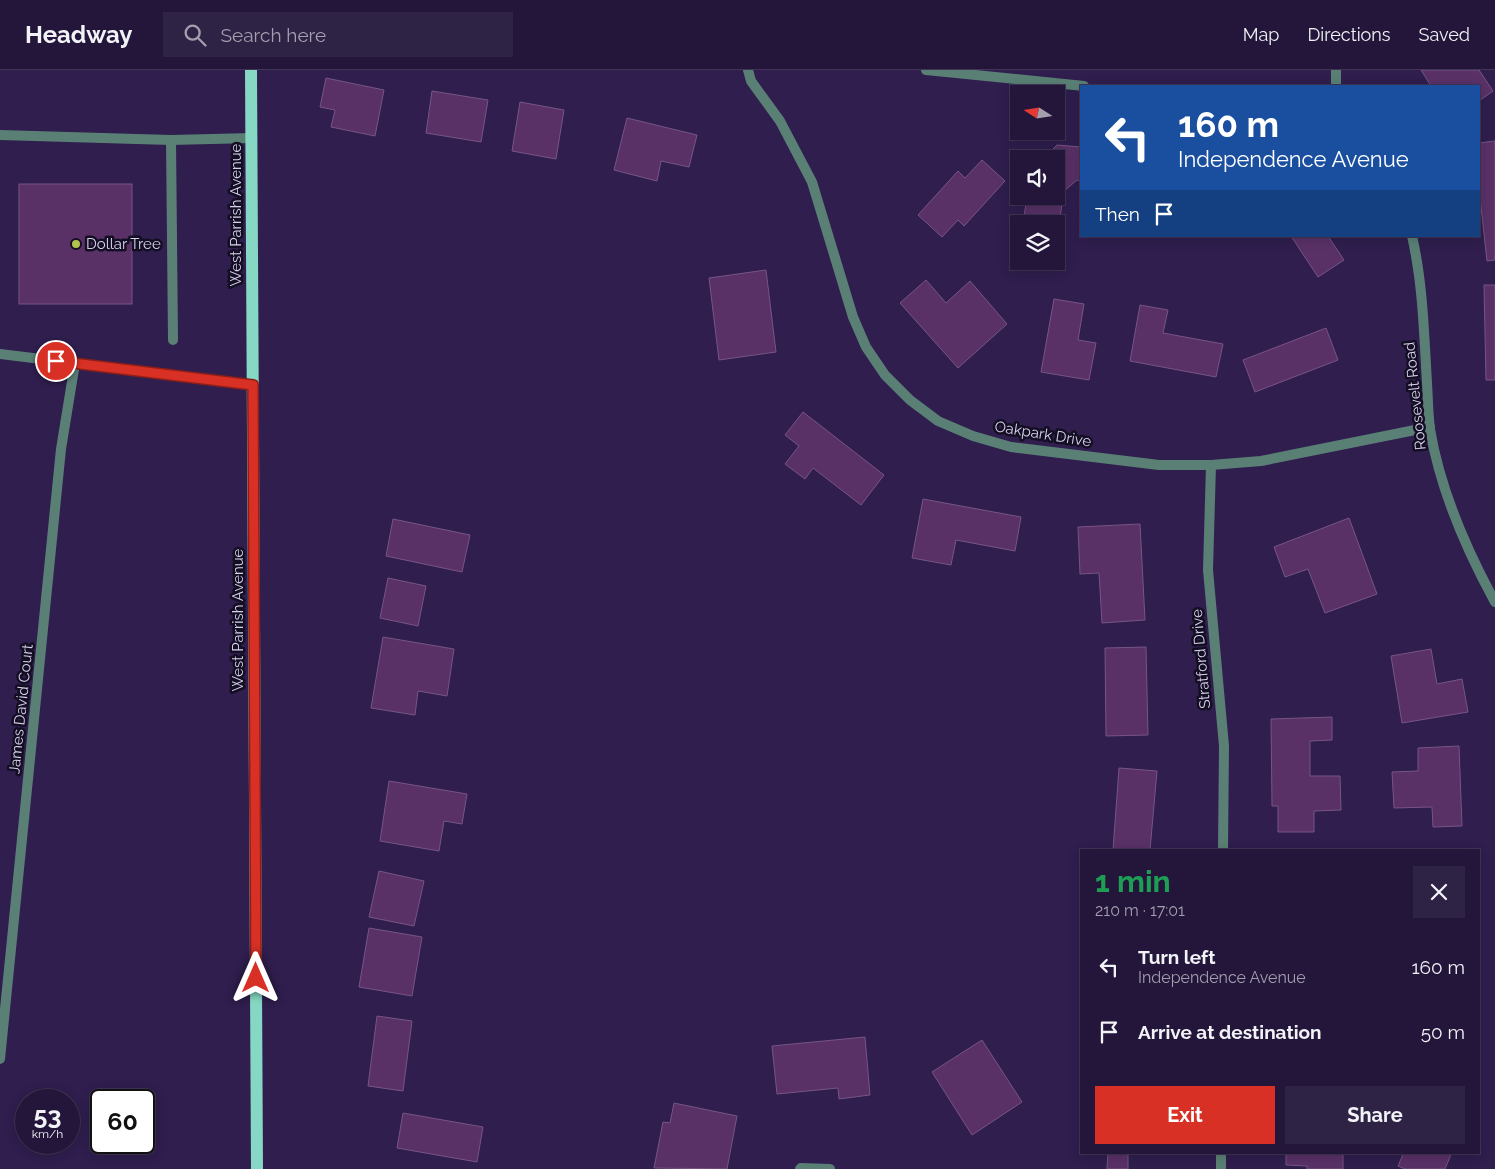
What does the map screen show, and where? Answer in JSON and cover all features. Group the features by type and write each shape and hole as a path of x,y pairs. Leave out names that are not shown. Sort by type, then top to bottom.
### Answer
{"main road":[{"name":"West Parrish Avenue","path":"251,70 257,1169"}],"street":[{"name":"Oakpark Drive","path":"748,70 751,81 780,121 812,182 853,317 866,347 885,375 910,400 938,421 973,436 1011,447 1159,465 1211,465 1261,461 1430,427"},
{"path":"926,70 1080,86"},
{"path":"1336,70 1336,85"},
{"path":"0,135 171,140 252,138"},
{"path":"171,140 173,340"},
{"name":"Roosevelt Road","path":"1412,237 1419,267 1430,427 1436,460 1466,542 1495,602"},
{"path":"0,354 253,385"},
{"name":"James David Court","path":"0,1059 61,449 75,363"},
{"name":"Stratford Drive","path":"1211,465 1208,570 1224,746 1223,849"},
{"path":"1221,1154 1221,1169"},
{"path":"800,1169 830,1169"}],"building":[{"path":"1421,70 1479,70 1493,91 1480,100 1480,85 1430,85"},
{"path":"326,78 384,90 375,136 331,127 335,110 320,107"},
{"path":"432,91 488,100 481,142 426,133"},
{"path":"520,102 564,110 556,159 512,151"},
{"path":"627,118 697,135 689,167 661,161 657,181 614,170"},
{"path":"1495,141 1495,260 1487,261 1480,197 1480,143"},
{"path":"1057,145 1080,147 1080,181 1077,180 1065,190 1065,150 1052,150"},
{"path":"982,160 1005,181 964,226 958,220 942,237 918,215 958,171 965,178"},
{"name":"Dollar Tree","path":"19,184 132,184 132,304 19,304"},
{"path":"1026,205 1062,205 1060,215 1024,215"},
{"path":"1292,237 1329,237 1344,260 1318,277"},
{"path":"766,270 776,352 719,360 709,278"},
{"path":"926,280 946,303 970,281 1007,324 958,368 900,303"},
{"path":"1484,285 1495,285 1495,380 1486,380"},
{"path":"1054,299 1084,304 1078,340 1096,343 1089,380 1041,372"},
{"path":"1140,305 1168,310 1163,333 1223,344 1216,377 1130,361"},
{"path":"1326,328 1338,360 1255,392 1243,360"},
{"path":"803,412 884,475 861,505 813,468 805,479 785,464 799,446 785,435"},
{"path":"923,499 1021,517 1015,551 956,540 951,565 912,558"},
{"path":"1349,518 1377,594 1325,613 1308,569 1285,577 1274,547"},
{"path":"393,519 470,535 462,572 386,556"},
{"path":"1140,524 1145,620 1102,623 1099,573 1080,574 1078,527"},
{"path":"388,578 426,586 418,626 380,618"},
{"path":"383,637 454,649 447,696 418,691 415,715 371,708"},
{"path":"1146,647 1148,735 1106,736 1105,648"},
{"path":"1431,649 1437,684 1462,679 1468,712 1402,723 1391,656"},
{"path":"1332,717 1332,740 1310,741 1310,776 1340,776 1341,810 1314,811 1314,832 1278,832 1278,806 1272,806 1271,719"},
{"path":"1459,746 1462,826 1433,827 1432,807 1394,808 1392,772 1418,771 1418,748"},
{"path":"1119,768 1157,771 1150,849 1113,849"},
{"path":"389,781 467,794 462,824 444,821 439,851 380,841"},
{"path":"379,871 424,881 414,926 369,917"},
{"path":"369,928 422,937 412,996 359,987"},
{"path":"377,1016 412,1021 403,1091 368,1086"},
{"path":"865,1037 870,1095 839,1099 838,1088 777,1094 772,1046"},
{"path":"982,1040 1022,1102 972,1135 932,1072"},
{"path":"674,1103 737,1116 727,1169 654,1168 663,1122 670,1123"},
{"path":"403,1113 483,1127 477,1162 397,1148"},
{"path":"1108,1154 1128,1154 1128,1169 1107,1169"},
{"path":"1286,1154 1343,1154 1343,1169 1307,1169 1307,1166 1286,1165"},
{"path":"1403,1154 1451,1154 1445,1169 1405,1169 1398,1166"}],"place":[{"name":"Dollar Tree","path":"76,244"}],"route":[{"path":"56,361 253,385 256,978"}]}
